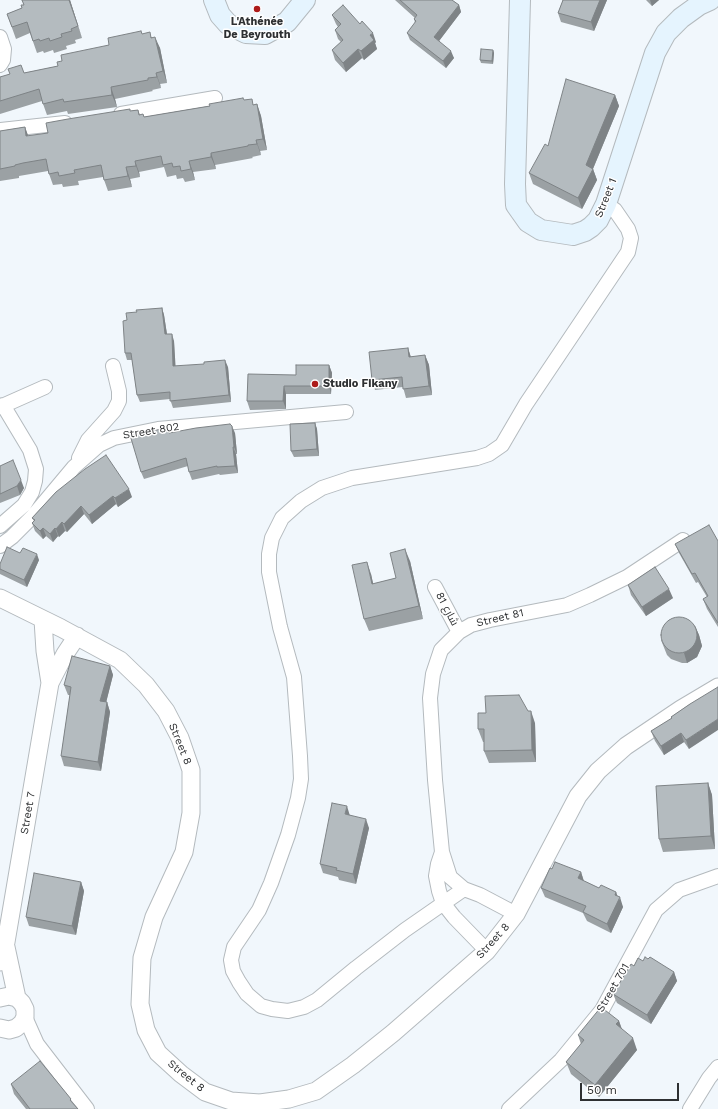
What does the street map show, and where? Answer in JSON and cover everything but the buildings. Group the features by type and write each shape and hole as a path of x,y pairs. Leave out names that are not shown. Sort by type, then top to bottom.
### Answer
{"main road":[{"path":"214,0 220,15 228,24 246,34 265,34 287,22 304,0"},
{"name":"Street 1","path":"520,0 515,184 516,205 528,222 541,230 573,235 585,232 591,227 598,220 606,204 655,53 666,33 699,5 710,0"}],"street":[{"path":"0,38 4,49 3,60 0,65"},
{"path":"104,117 215,98"},
{"path":"0,130 81,120"},
{"path":"464,889 356,968 317,1000 304,1007 288,1011 261,1006 247,994 233,971 232,960 234,947 258,910 271,883 288,836 298,798 301,779 294,677 280,627 269,572 269,554 272,538 282,518 301,501 322,488 352,478 477,458 489,454 502,445 526,404 628,252 631,238 628,229 615,210 606,204"},
{"path":"74,467 88,440 114,411 119,401 119,391 113,366"},
{"path":"0,526 24,505 32,492 36,469 30,450 2,406 45,387"},
{"name":"Street 802","path":"0,546 12,537 33,516 74,467 99,445 114,438 134,433 196,425 346,412"},
{"name":"Street 81","path":"516,914 480,895 464,889 450,877 442,852 430,698 433,674 441,650 459,632 471,625 567,605 590,595 627,577 683,540"},
{"name":"شارع 81","path":"435,587 459,632"},
{"name":"Street 8","path":"0,598 77,636 120,660 146,685 166,711 180,738 191,770 191,813 184,852 154,917 142,958 140,1004 146,1030 158,1053 181,1074 205,1092 231,1101 260,1103 289,1099 316,1091 353,1065 387,1038 487,951 516,914 578,796 598,771 626,746 718,686"},
{"path":"43,620 45,651 50,683"},
{"path":"50,683 65,654 77,636"},
{"name":"Street 7","path":"6,942 50,683"},
{"name":"Street 81","path":"442,852 436,876 443,903 454,917 487,951"},
{"name":"Street 701","path":"509,1109 561,1060 602,1010 656,910 679,890 718,876"},
{"path":"0,962 6,942"},
{"path":"6,942 8,998 22,1003 25,1009 10,1028 37,1044 87,1109"},
{"path":"690,1109 709,1078 718,1067"}],"place":[{"name":"L'Athénée De Beyrouth","path":"257,9"},
{"name":"Studio Fikany","path":"315,384"}]}
